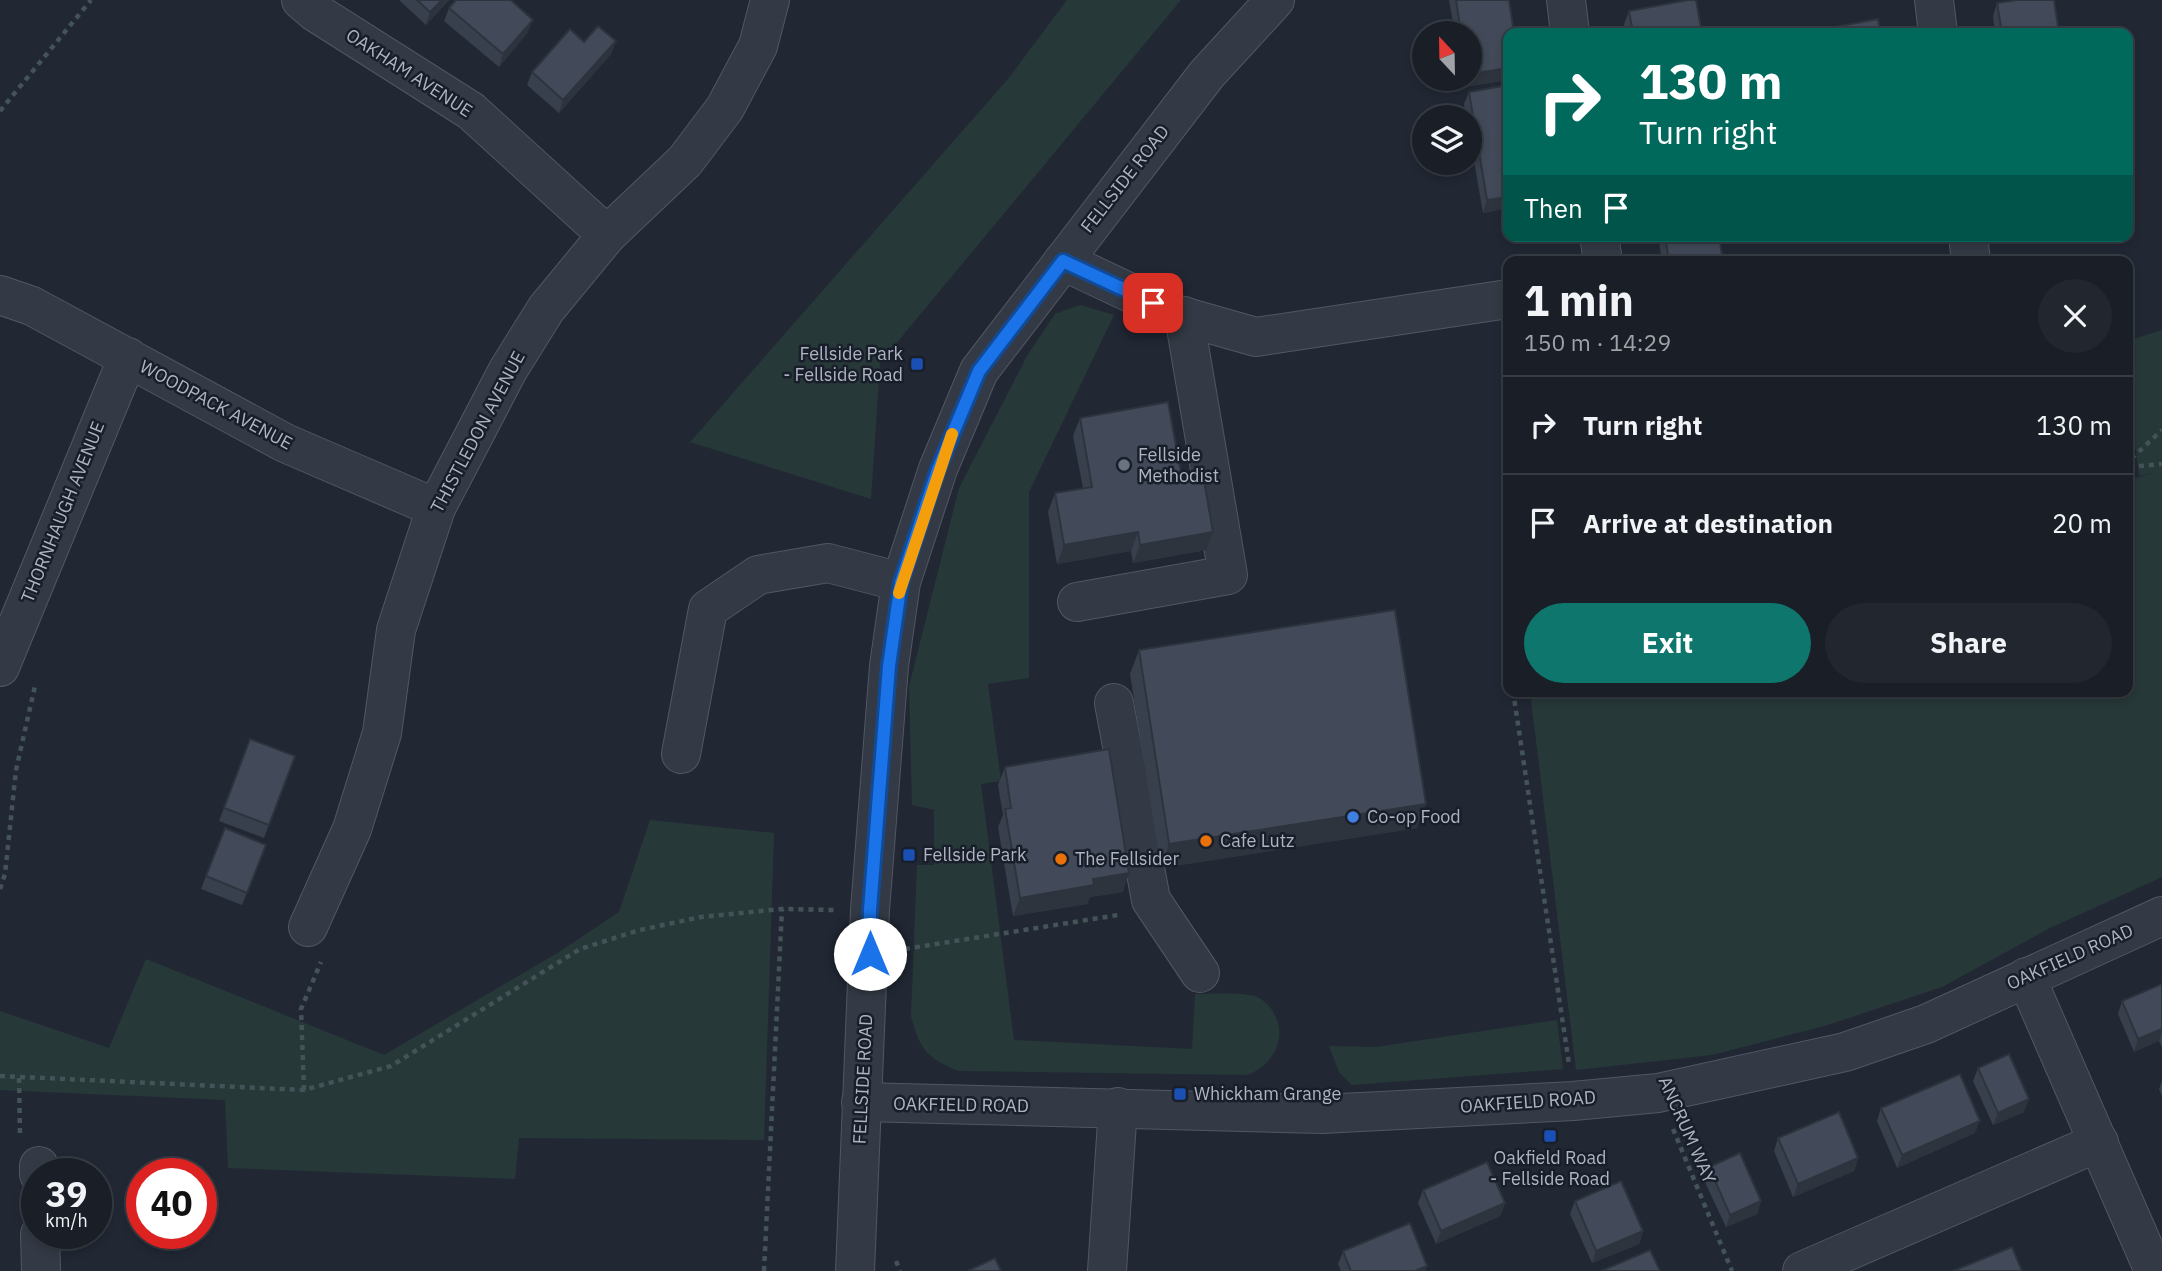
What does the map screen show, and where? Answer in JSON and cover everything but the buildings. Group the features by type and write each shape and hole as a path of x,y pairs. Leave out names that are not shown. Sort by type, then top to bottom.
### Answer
{"street":[{"name":"OAKHAM AVENUE","path":"301,0 315,12 471,111 607,235"},
{"name":"THISTLEDON AVENUE","path":"307,927 352,830 383,733 396,631 436,508 508,370 540,319 607,235 685,162 725,107 758,47 770,0"},
{"name":"FELLSIDE ROAD","path":"855,1271 870,910 889,666 901,582 938,469 979,371 1207,74 1275,0"},
{"path":"1566,0 1569,28"},
{"path":"1934,0 1937,28"},
{"path":"1063,261 1184,316 1256,337 1503,300"},
{"name":"WOODPACK AVENUE","path":"0,295 32,306 285,443 436,508"},
{"path":"1077,601 1228,575 1184,316"},
{"name":"THORNHAUGH AVENUE","path":"4,657 128,357"},
{"path":"681,754 708,609 758,575 828,563 901,582"},
{"path":"1114,703 1151,901 1200,973"},
{"name":"OAKFIELD ROAD","path":"861,1102 1322,1114 1573,1101 1658,1093 1845,1052 1926,1024 2162,916"},
{"path":"2026,976 2154,1271"},
{"path":"1107,1271 1118,1107"},
{"path":"1802,1271 2099,1142"},
{"path":"40,1249 41,1271"}],"path":[{"path":"0,111 91,0"},
{"path":"2133,457 2162,430"},
{"path":"2133,468 2162,464"},
{"path":"0,889 5,874 16,770 41,663 4,657"},
{"path":"1514,697 1573,1101"},
{"path":"870,954 1157,908"},
{"path":"0,1076 304,1090 391,1066 580,949 640,930 701,917 782,909 870,910"},
{"path":"764,1271 782,909"},
{"path":"304,1090 301,1009 332,936 307,927"},
{"path":"19,1077 21,1159"},
{"name":"ANCRUM WAY","path":"1658,1093 1732,1271"}],"shaded area":[{"path":"1067,0 1181,0 880,363 871,499 690,442 1008,79"},
{"path":"1080,305 1114,315 1029,492 1029,678 988,684 1001,781 981,784 1014,1040 1192,1049 1195,994 1248,995 1262,1000 1272,1010 1277,1020 1279,1039 1266,1063 1248,1075 959,1071 940,1062 926,1051 911,1016 917,865 934,865 934,810 912,805 909,686 959,488 1027,356 1055,314"},
{"path":"2162,330 2162,877 2048,929 1942,987 1828,1025 1712,1055 1576,1070 1531,697 2133,697 2133,479 2153,473 2139,476 2133,427 2133,339"},
{"path":"650,820 774,833 764,1140 519,1138 515,1179 228,1168 225,1100 0,1090 0,1011 109,1048 146,959 384,1055 559,952 619,912"},
{"path":"1557,1020 1563,1069 1352,1085 1339,1072 1329,1046 1376,1047"}],"slow traffic":[{"path":"899,593 923,514 952,434"}],"place":[{"name":"Fellside Park - Fellside Road","path":"917,364"},
{"name":"Fellside Methodist","path":"1124,465"},
{"name":"Co-op Food","path":"1353,817"},
{"name":"Cafe Lutz","path":"1206,841"},
{"name":"Fellside Park","path":"909,855"},
{"name":"The Fellsider","path":"1061,859"},
{"name":"Whickham Grange","path":"1180,1094"},
{"name":"Oakfield Road - Fellside Road","path":"1550,1136"}],"route":[{"path":"870,954 870,910 889,666 901,582 938,469 979,371 1063,261 1153,303"}]}
